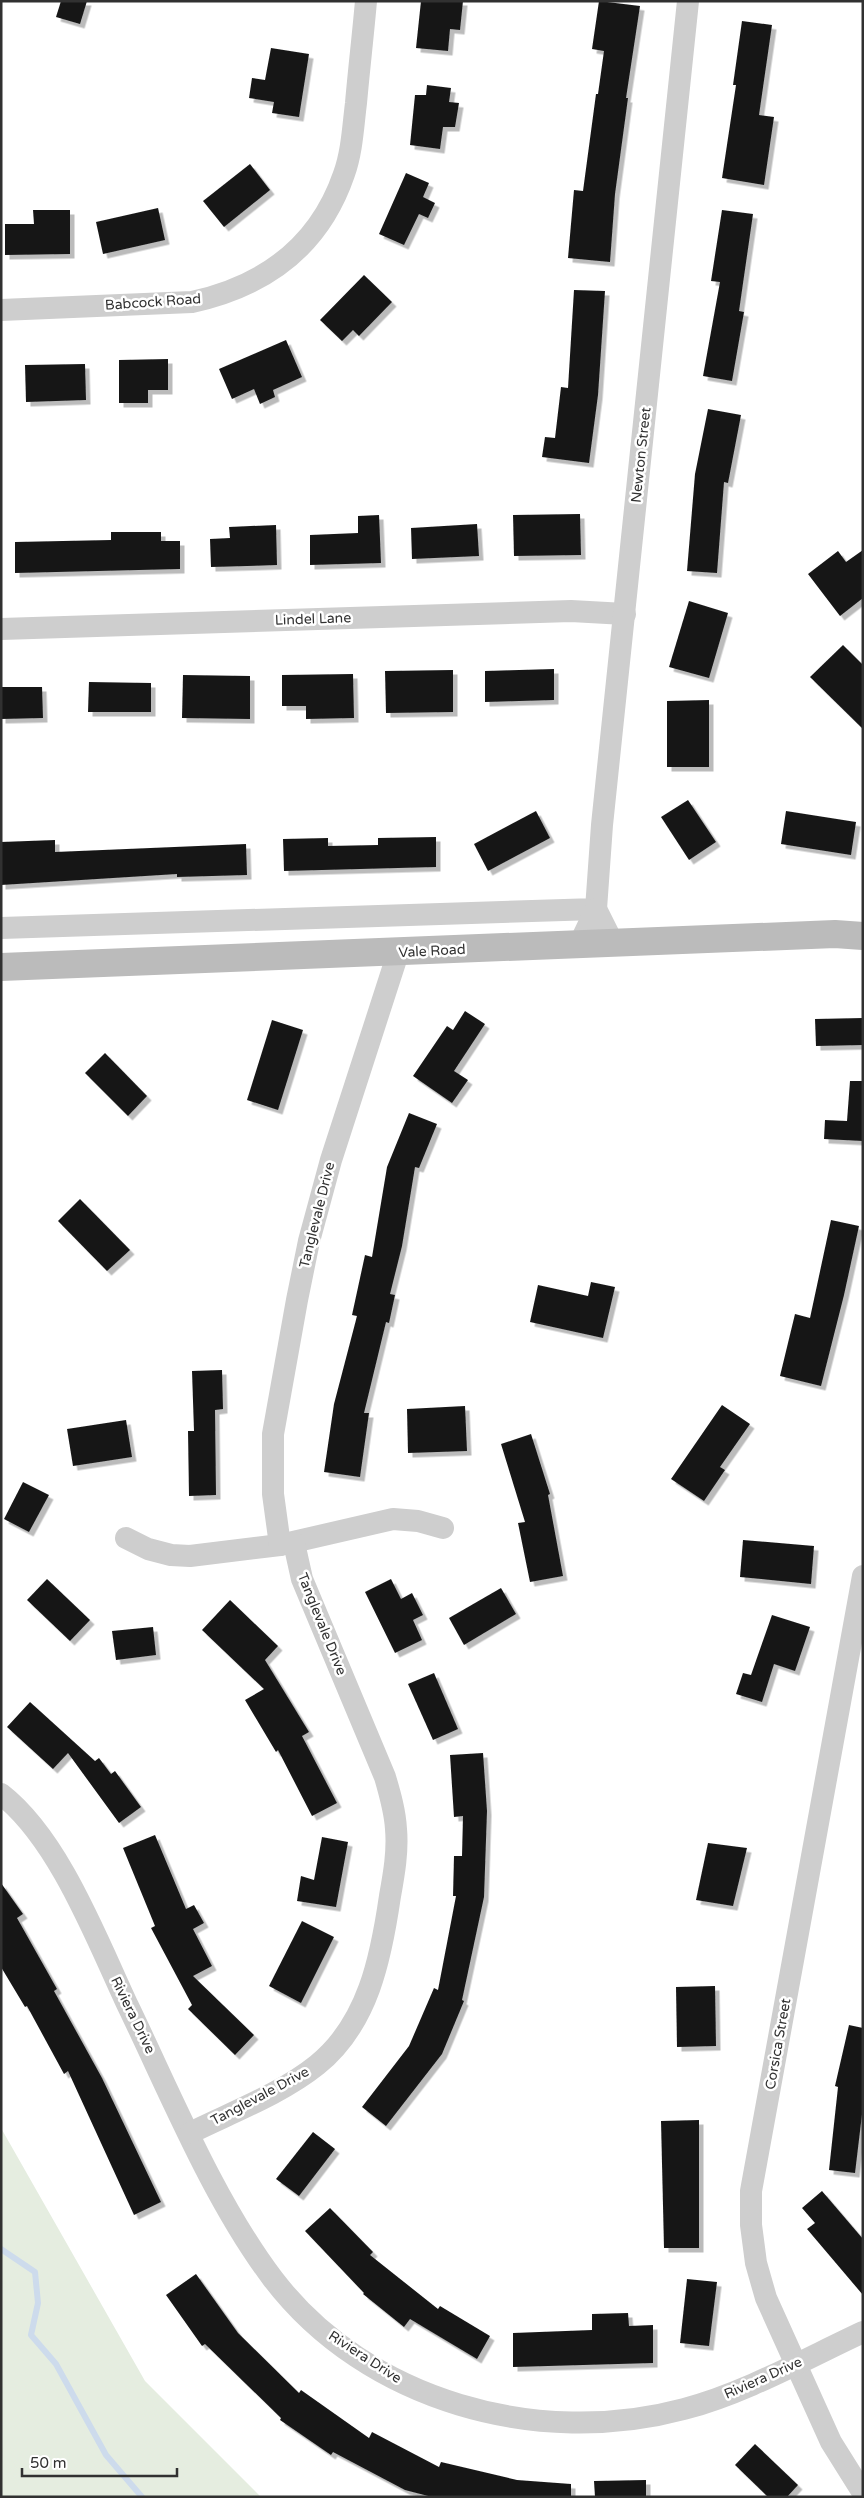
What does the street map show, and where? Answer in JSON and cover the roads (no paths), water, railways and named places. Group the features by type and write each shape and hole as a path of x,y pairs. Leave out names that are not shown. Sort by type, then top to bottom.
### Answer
{"main road":[{"name":"Vale Road","path":"1,967 398,953 835,934 863,936"}],"street":[{"name":"Babcock Road","path":"1,310 192,302 222,295 250,284 288,258 316,230 333,203 345,173 351,144 366,1"},
{"name":"Newton Street","path":"579,945 596,909 688,1"},
{"name":"Lindel Lane","path":"1,629 572,611 625,614"},
{"path":"1,928 596,909 614,943"},
{"name":"Tanglevale Drive","path":"190,2133 294,2081 317,2065 338,2044 356,2020 368,1994 386,1922 396,1860 396,1830 392,1800 385,1777 287,1544 273,1494 273,1434 309,1241 330,1160 398,953"},
{"path":"126,1538 148,1549 172,1555 190,1556 287,1544 393,1519 418,1521 444,1528"},
{"name":"Corsica Street","path":"863,1576 751,2191 751,2225 756,2263 766,2298 831,2442 863,2493"},
{"name":"Riviera Drive","path":"1,1794 27,1819 47,1846 74,1894 190,2133 246,2241 275,2282 306,2315 342,2345 380,2370 428,2394 460,2405 503,2416 548,2422 595,2423 644,2418 685,2409 722,2396 863,2332"}],"waterway":[{"path":"1,2249 35,2272 38,2303 31,2335 56,2364 106,2455 142,2497"}]}
